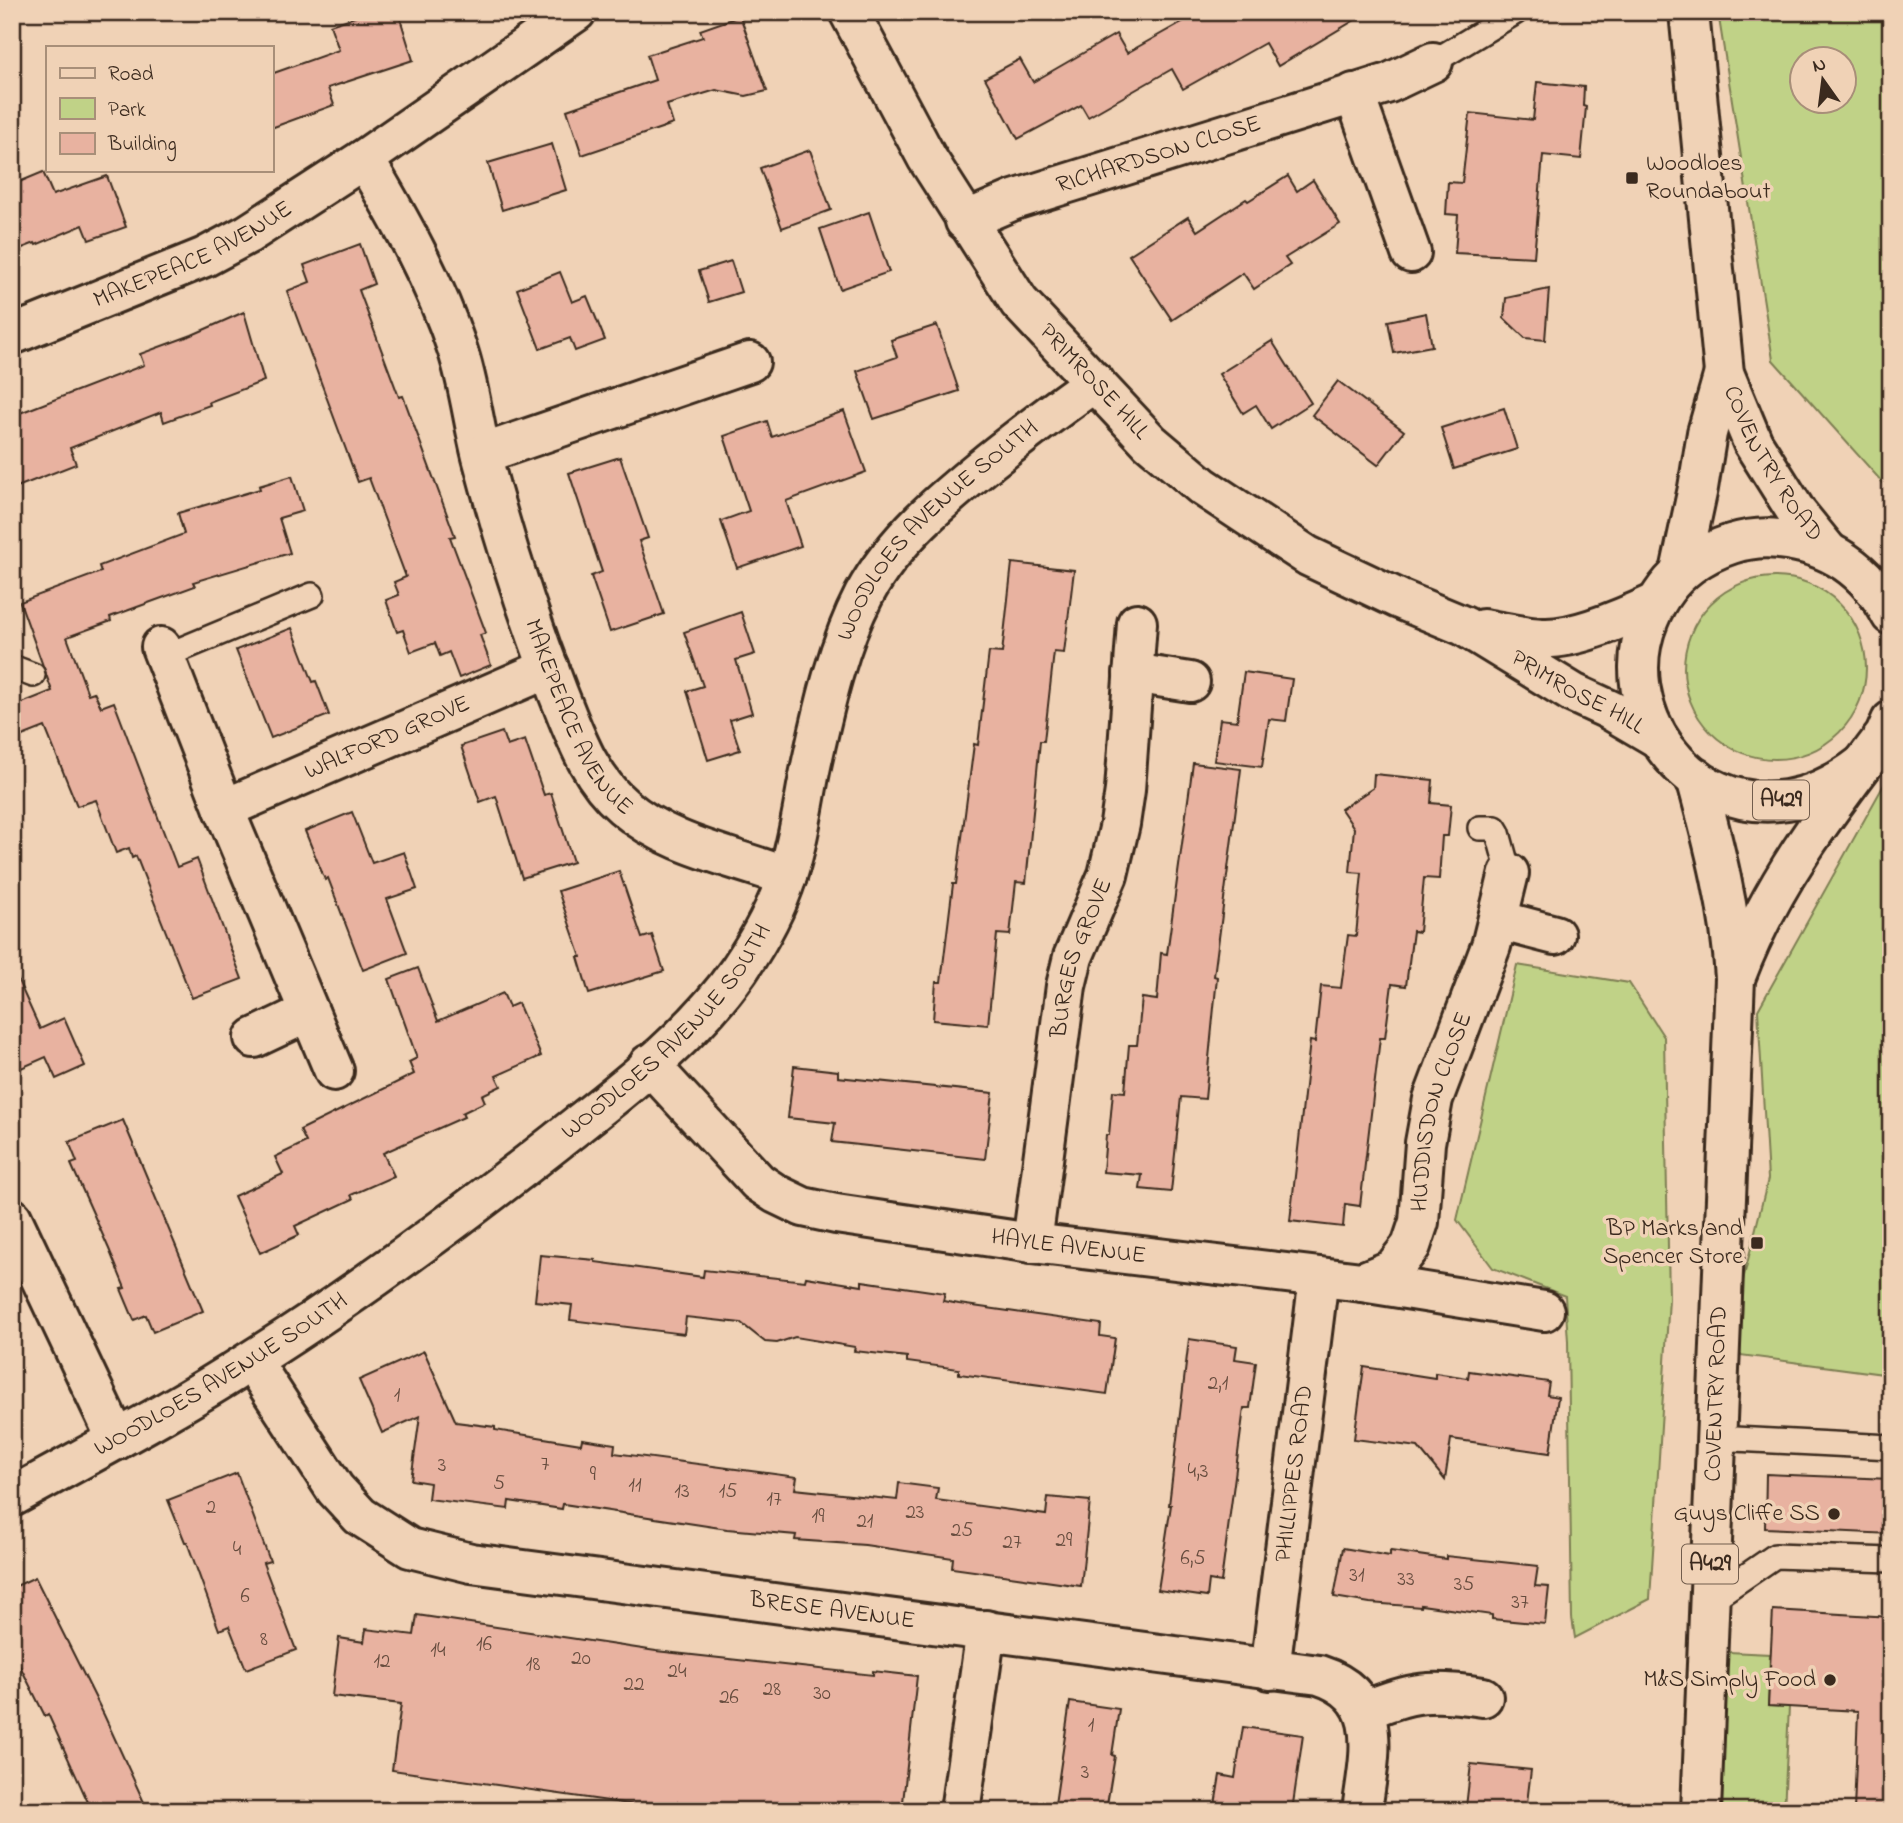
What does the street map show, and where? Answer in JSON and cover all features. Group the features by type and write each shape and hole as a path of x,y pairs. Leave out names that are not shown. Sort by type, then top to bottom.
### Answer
{"street":[{"name":"MAKEPEACE AVENUE","path":"12,335 205,257 248,234 364,159 576,12"},
{"name":"PRIMROSE HILL","path":"849,12 908,126 1019,302 1150,442 1202,485 1308,556 1464,626 1573,693 1610,710 1656,737"},
{"name":"COVENTRY ROAD","path":"1689,12 1724,373 1753,443 1790,503 1827,550"},
{"name":"RICHARDSON CLOSE","path":"965,220 1014,200 1389,83 1433,62"},
{"path":"1354,93 1411,253"},
{"name":"MAKEPEACE AVENUE","path":"364,159 392,206 440,302 458,350 508,553 549,668 586,760 604,787 623,806 651,827 681,841 787,877"},
{"path":"482,454 750,362"},
{"name":"COVENTRY ROAD","path":"1680,572 1699,488 1707,433 1724,373"},
{"name":"WOODLOES AVENUE SOUTH","path":"12,1497 117,1440 252,1361 448,1225 569,1131 698,1019 738,971 764,928 787,877 834,671 865,593 910,531 945,497 1095,382"},
{"name":"COVENTRY ROAD","path":"1863,764 1816,793 1786,800 1754,801 1723,792 1696,778 1674,760 1656,737 1643,705 1638,670 1642,635 1656,603 1680,572 1706,554 1735,542 1766,537 1798,540 1827,550 1849,563 1880,586 1891,615"},
{"name":"PRIMROSE HILL","path":"1464,626 1544,639 1619,620 1656,603"},
{"name":"BURGES GROVE","path":"1032,1243 1066,986 1073,957 1108,875 1120,824 1125,790 1137,623"},
{"path":"163,651 224,809 334,1071"},
{"name":"WALFORD GROVE","path":"224,809 549,668"},
{"path":"1133,673 1190,682"},
{"name":"COVENTRY ROAD","path":"1735,978 1780,882 1823,816 1885,735 1891,722"},
{"name":"COVENTRY ROAD","path":"1696,778 1720,867 1735,978 1701,1811"},
{"name":"HUDDISDON CLOSE","path":"1362,1282 1393,1269 1411,1246 1419,1222 1425,1143 1433,1099 1491,946 1508,873"},
{"path":"1498,920 1555,935"},
{"path":"254,1038 309,1012"},
{"name":"HAYLE AVENUE","path":"649,1064 758,1182 803,1207 1032,1243 1362,1282 1544,1311"},
{"path":"12,1218 106,1422 117,1440"},
{"name":"PHILLIPPES ROAD","path":"1270,1670 1318,1277"},
{"name":"BRESE AVENUE","path":"252,1361 335,1489 360,1517 410,1548 471,1563 1319,1675 1354,1693 1364,1712"},
{"path":"960,1811 986,1630"},
{"path":"1362,1811 1370,1738 1364,1712 1395,1698 1427,1692 1483,1697"}],"lane":[{"name":"RICHARDSON CLOSE","path":"1433,62 1516,12"},
{"path":"163,651 312,595"},
{"path":"1480,828 1495,828 1508,873"},
{"path":"1715,1438 1891,1447"},
{"path":"1708,1602 1774,1556 1891,1560"}],"green space":[{"path":"1718,12 1885,12 1891,71 1891,492 1773,360"},
{"path":"1775,577 1793,578 1810,584 1840,603 1859,633 1865,650 1865,686 1859,703 1840,733 1810,752 1793,758 1775,759 1757,758 1740,752 1710,733 1691,703 1685,686 1684,668 1685,650 1691,633 1710,603 1740,584 1757,578"},
{"path":"1891,772 1891,1375 1725,1353 1768,1179 1758,1010"},
{"path":"1517,965 1629,983 1664,1037 1669,1299 1650,1599 1575,1638 1572,1618 1565,1296 1493,1268 1457,1220"},
{"path":"1707,1651 1770,1654 1768,1706 1789,1707 1784,1811 1701,1811"}],"building":[{"path":"370,12 398,12 413,60 328,88 334,105 273,127 273,73 339,50 330,25"},
{"path":"1200,12 1368,12 1278,66 1265,43 1183,89 1172,69 1088,117 1081,105 1018,139 985,78 1020,59 1033,82 1116,34 1127,53"},
{"path":"740,16 767,91 746,96 716,90 667,105 673,124 582,155 567,110 655,80 647,55 703,37 700,30"},
{"path":"1537,82 1584,87 1583,106 1586,107 1581,159 1543,155 1534,257 1455,253 1458,215 1446,214 1448,182 1462,183 1470,113 1533,120"},
{"path":"552,144 566,190 502,210 488,163"},
{"path":"810,150 831,210 782,228 760,168"},
{"path":"43,172 53,195 107,176 126,227 89,240 83,225 12,252 12,185"},
{"path":"1288,176 1297,191 1313,180 1340,224 1285,258 1290,265 1254,289 1243,273 1172,320 1129,255 1188,217 1197,231"},
{"path":"869,212 889,272 840,289 820,229"},
{"path":"360,244 374,284 359,290 399,397 403,396 455,536 450,537 486,633 480,635 491,665 459,678 449,652 440,656 435,643 411,652 403,630 397,632 386,600 399,595 394,582 406,577 369,478 358,482 287,291 310,282 304,265"},
{"path":"731,261 741,292 709,302 699,271"},
{"path":"560,272 572,302 587,296 605,340 575,351 570,338 540,349 517,289"},
{"path":"1549,289 1545,340 1525,338 1504,318 1506,298"},
{"path":"244,312 264,381 164,422 161,412 70,448 76,464 12,489 12,416 144,365 140,354"},
{"path":"1426,313 1432,346 1394,353 1388,321"},
{"path":"937,325 959,391 874,419 857,371 897,357 891,340"},
{"path":"1272,341 1311,403 1271,429 1256,405 1243,413 1219,374"},
{"path":"1338,381 1404,431 1378,465 1312,415"},
{"path":"1504,408 1517,449 1454,469 1441,428"},
{"path":"844,411 866,472 786,501 801,546 737,568 721,521 749,511 724,436 767,421 772,437"},
{"path":"620,457 648,538 639,541 664,614 610,632 591,576 602,572 569,473"},
{"path":"292,476 303,511 279,518 290,553 193,582 195,586 110,617 111,621 67,637 88,694 94,692 101,707 114,702 177,867 197,859 242,979 192,998 136,856 132,858 129,848 116,853 96,800 77,806 45,727 12,740 12,707 52,691 20,602 101,572 99,566 184,534 178,513 260,489 259,486"},
{"path":"1012,563 1074,570 1064,653 1054,652 1044,741 1040,741 1026,883 1016,882 1010,935 997,934 988,1025 933,1020 936,982 941,982 953,884 956,884 974,744 978,745 989,652 1002,653"},
{"path":"741,612 755,654 736,660 752,713 730,720 740,750 708,760 687,691 703,686 684,632"},
{"path":"292,628 329,715 271,738 236,650"},
{"path":"1244,672 1292,679 1286,721 1269,719 1262,767 1214,761 1220,719 1237,721"},
{"path":"502,732 507,746 525,740 544,795 551,793 573,862 522,878 496,796 480,802 461,746"},
{"path":"1193,763 1241,769 1214,976 1217,977 1205,1099 1181,1097 1171,1192 1140,1189 1142,1175 1103,1172 1113,1091 1125,1092 1129,1045 1137,1045 1142,998 1157,1000 1161,953 1167,954"},
{"path":"1374,774 1433,780 1431,803 1451,805 1448,836 1442,836 1439,879 1424,878 1419,932 1413,931 1406,986 1392,984 1385,1038 1380,1038 1360,1206 1345,1204 1343,1227 1290,1221 1310,1041 1315,1042 1321,986 1341,988 1348,935 1356,936 1362,873 1350,872 1354,828 1341,809 1373,788"},
{"path":"352,812 372,863 404,852 417,889 387,899 407,953 363,970 328,878 325,880 305,831"},
{"path":"619,871 642,938 652,935 664,971 589,994 578,957 581,957 558,891"},
{"path":"12,967 40,1029 64,1018 85,1066 56,1079 46,1057 12,1072"},
{"path":"418,968 438,1021 503,993 509,1007 518,1003 541,1056 496,1076 501,1086 482,1095 485,1102 462,1113 464,1117 383,1153 394,1176 351,1195 353,1199 295,1226 299,1235 260,1253 234,1196 283,1174 275,1157 306,1142 300,1130 414,1074 409,1062 417,1058 389,979"},
{"path":"794,1066 838,1071 838,1077 993,1093 985,1159 832,1142 835,1123 788,1118"},
{"path":"123,1120 203,1311 153,1332 146,1315 134,1320 121,1289 125,1288 71,1164 77,1162 69,1142"},
{"path":"540,1255 595,1260 703,1277 704,1270 805,1281 806,1277 862,1286 862,1281 945,1293 943,1301 959,1304 1101,1324 1100,1336 1115,1338 1107,1394 959,1374 959,1369 907,1362 907,1357 854,1351 855,1347 795,1337 777,1343 765,1342 741,1323 686,1317 684,1334 570,1320 572,1305 535,1301"},
{"path":"1189,1339 1237,1346 1235,1359 1256,1362 1250,1408 1244,1408 1221,1582 1209,1580 1207,1597 1158,1590 1171,1505"},
{"path":"424,1351 456,1422 581,1444 582,1439 615,1444 614,1453 797,1477 795,1489 897,1500 899,1483 938,1488 936,1500 1046,1515 1048,1497 1090,1501 1081,1586 952,1568 953,1558 865,1545 795,1540 796,1535 727,1529 563,1504 562,1509 509,1501 508,1509 428,1499 430,1483 411,1480 420,1416 382,1433 359,1380"},
{"path":"1364,1367 1435,1378 1435,1373 1468,1378 1469,1371 1549,1382 1547,1395 1558,1397 1550,1453 1451,1439 1445,1480 1418,1447 1354,1439"},
{"path":"237,1473 270,1561 263,1563 296,1650 246,1669 229,1626 219,1630 187,1542 168,1500"},
{"path":"1766,1474 1891,1479 1891,1534 1765,1528"},
{"path":"1343,1548 1390,1556 1390,1551 1446,1559 1446,1556 1538,1566 1535,1586 1549,1587 1545,1624 1492,1619 1492,1615 1421,1605 1370,1603 1334,1597"},
{"path":"35,1577 104,1715 148,1811 92,1811 48,1714 45,1716 12,1650 12,1588"},
{"name":"M&S Simply Food","path":"1773,1610 1891,1617 1891,1811 1854,1811 1858,1711 1768,1706"},
{"path":"417,1615 656,1651 873,1675 873,1671 917,1676 902,1811 678,1811 392,1770 401,1704 332,1696 339,1638 364,1642 366,1629 414,1635"},
{"path":"1070,1702 1119,1709 1106,1811 1054,1811"},
{"path":"1243,1727 1303,1735 1292,1811 1214,1811 1220,1775 1235,1778"},
{"path":"1471,1764 1531,1770 1526,1811 1466,1807"}],"place":[{"name":"Woodloes Roundabout","path":"1632,178"},
{"name":"BP Marks and Spencer Store","path":"1757,1243"},
{"name":"Guys Cliffe SS","path":"1834,1514"},
{"name":"M&S Simply Food","path":"1830,1680"}]}
